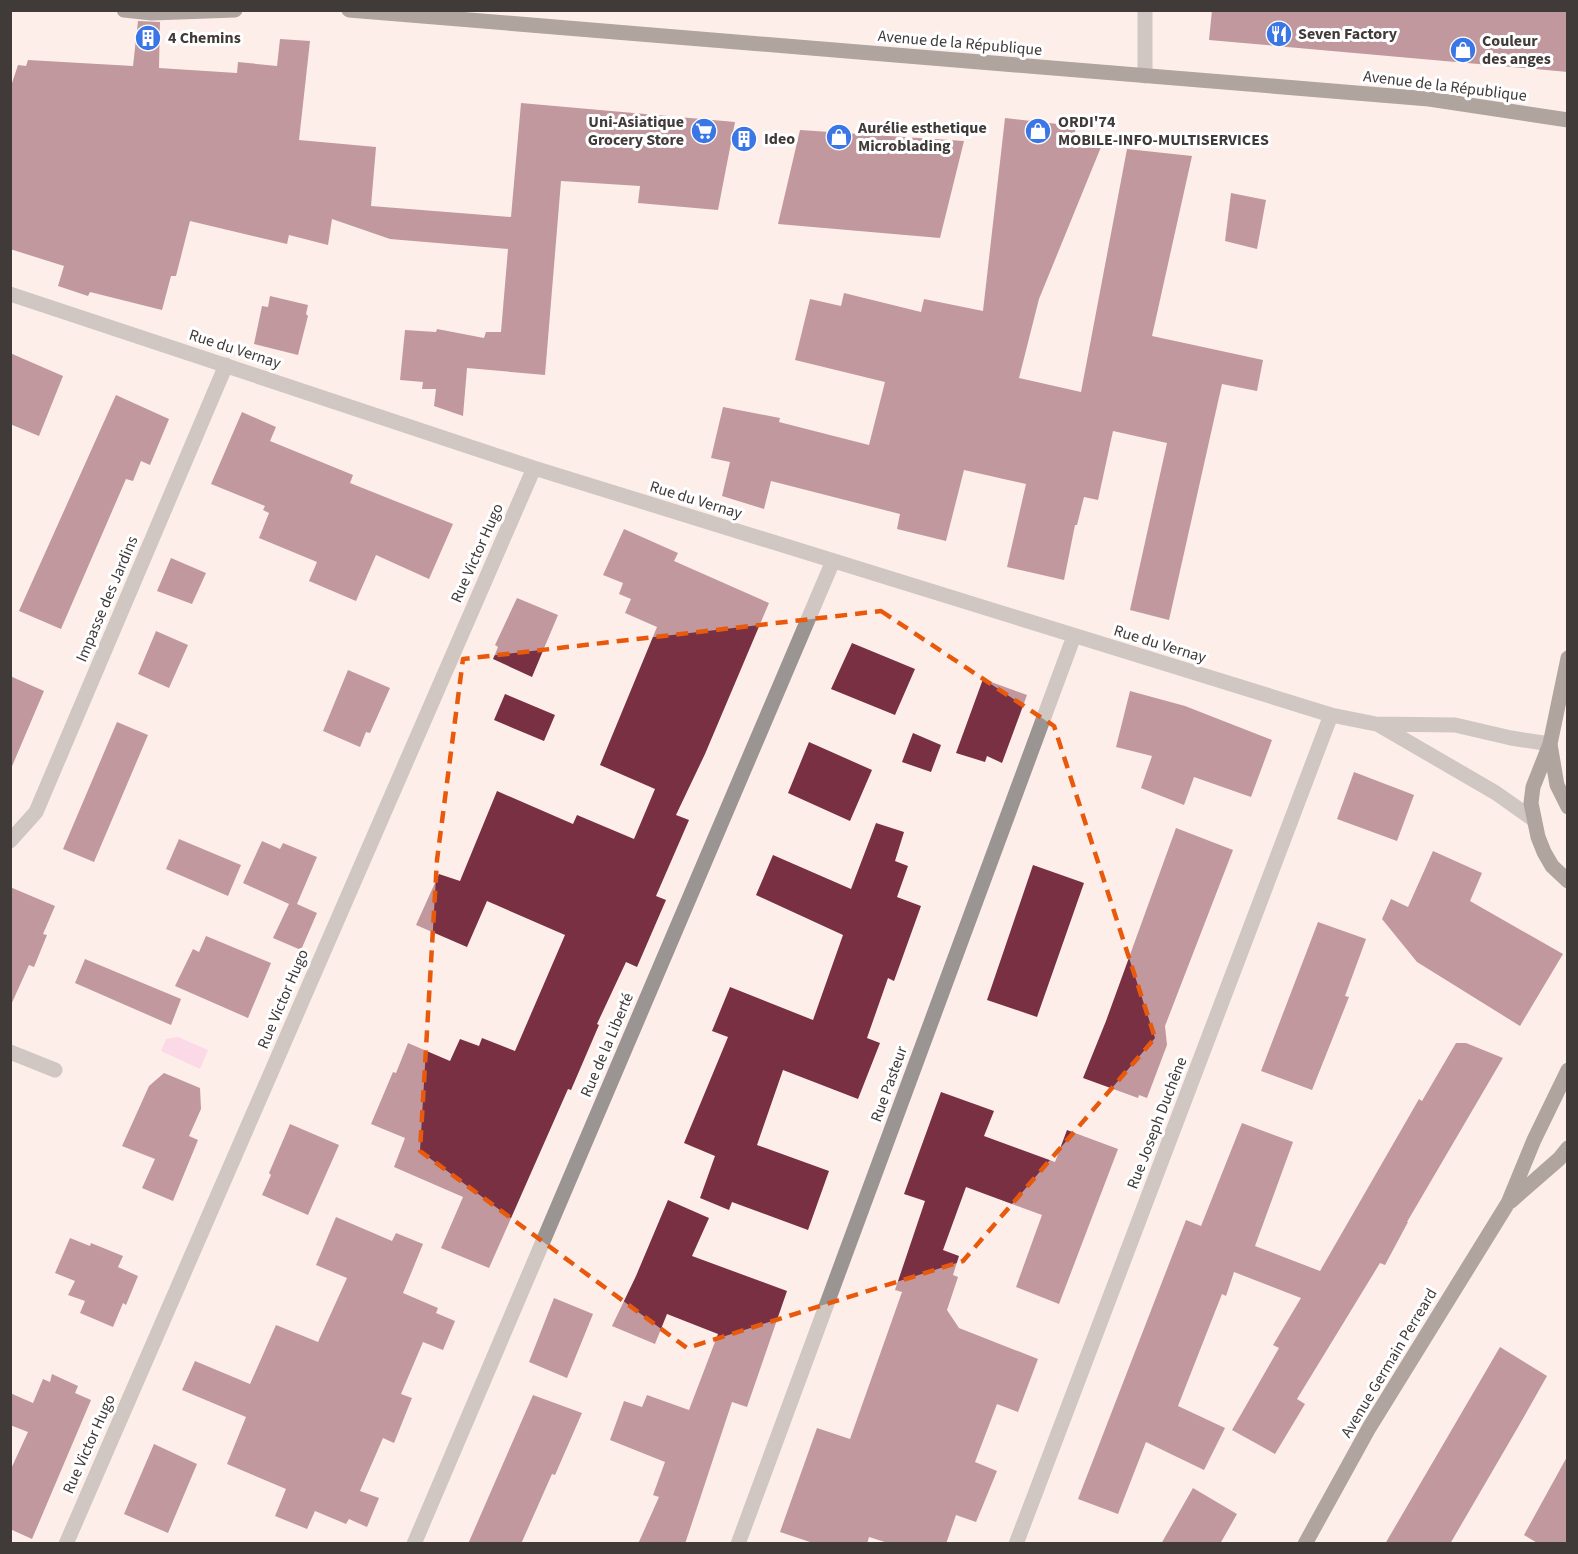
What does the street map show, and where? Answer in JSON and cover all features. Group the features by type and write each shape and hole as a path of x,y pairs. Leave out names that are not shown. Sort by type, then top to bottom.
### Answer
{"main road":[{"path":"124,10 152,12 235,10"},
{"name":"Avenue de la République","path":"349,10 1429,99 1568,120"},
{"path":"1568,658 1550,744 1533,787 1531,803 1544,852 1552,866 1568,881"},
{"path":"1550,744 1557,785 1568,807"},
{"name":"Avenue Germain Perreard","path":"1305,1544 1369,1428 1508,1203 1534,1140 1568,1070"},
{"name":"Avenue Germain Perreard","path":"1508,1203 1559,1159 1568,1148"}],"street":[{"path":"1145,10 1145,76"},
{"name":"Rue du Vernay","path":"10,294 534,468 1331,715 1376,724 1455,725 1550,744"},
{"name":"Impasse des Jardins","path":"10,841 36,812 226,365"},
{"name":"Rue Victor Hugo","path":"66,1544 534,468"},
{"name":"Rue de la Liberté","path":"414,1544 833,561"},
{"name":"Rue Pasteur","path":"738,1544 1074,636"},
{"name":"Rue Joseph Duchêne","path":"1016,1544 1331,715"},
{"name":"Rue du Vernay","path":"1376,724 1496,793 1534,820"},
{"path":"10,1052 55,1070"}],"highlighted area":[{"path":"881,611 1054,726 1155,1038 963,1261 687,1348 420,1151 437,860 463,659"}],"shaded area":[{"path":"178,1037 208,1050 200,1069 161,1051 166,1039"}],"building":[{"path":"1212,10 1568,10 1568,72 1209,40"},
{"path":"138,21 160,22 159,68 237,73 238,62 277,66 280,39 310,41 299,140 376,147 371,206 511,217 521,103 735,122 718,210 638,203 640,186 561,181 545,375 467,368 463,416 434,406 436,389 422,389 423,382 400,380 405,330 436,332 437,329 484,338 486,332 501,332 508,249 390,239 332,219 328,245 289,235 287,244 190,221 176,276 171,276 162,310 90,292 88,296 58,286 64,266 10,249 10,89 18,65 26,66 28,60 133,66"},
{"path":"1005,118 1076,126 1073,144 1101,147 1039,299 1019,378 1081,392 1127,149 1192,156 1152,336 1263,360 1257,391 1222,384 1169,620 1130,610 1167,443 1113,431 1098,500 1084,497 1077,525 1075,525 1064,580 1007,567 1026,484 964,470 946,541 897,529 900,514 771,481 764,509 722,496 730,462 711,458 723,407 780,418 779,422 869,445 885,382 795,360 810,299 841,306 844,293 921,312 924,299 983,311"},
{"path":"800,130 964,141 940,238 778,224"},
{"path":"1231,193 1266,200 1257,249 1225,241"},
{"path":"270,296 308,305 306,314 308,316 298,355 254,344 262,306 268,307"},
{"path":"10,353 63,376 39,436 10,424"},
{"path":"116,395 169,419 150,465 141,461 133,481 126,479 61,629 19,611"},
{"path":"242,412 276,427 270,441 353,475 350,483 453,524 429,579 376,555 356,601 309,581 317,562 259,538 269,513 263,510 265,506 211,484"},
{"path":"624,529 678,553 674,561 769,603 705,754 676,815 689,820 656,896 666,900 637,967 626,962 597,1024 599,1025 571,1090 568,1089 489,1268 441,1248 463,1197 394,1167 405,1138 371,1124 408,1043 450,1061 460,1039 479,1046 482,1038 515,1051 565,935 487,901 467,947 416,925 439,874 460,881 497,791 573,824 577,815 634,839 655,789 600,765 657,627 625,613 631,599 619,594 623,583 603,575"},
{"path":"171,558 206,573 192,604 157,591"},
{"path":"517,598 558,615 532,677 493,659 498,647 495,645"},
{"path":"156,631 188,645 169,688 138,674"},
{"path":"852,643 915,669 895,715 831,689"},
{"path":"348,670 390,688 370,733 366,732 360,747 323,731"},
{"path":"10,676 44,691 10,771"},
{"path":"983,679 1027,695 1002,763 987,756 985,762 956,753"},
{"path":"1130,691 1185,706 1272,740 1251,797 1194,777 1184,805 1141,788 1152,756 1116,747"},
{"path":"505,694 555,715 544,741 494,720"},
{"path":"117,722 148,735 94,862 63,849"},
{"path":"913,733 941,745 931,772 902,762"},
{"path":"809,742 872,770 850,821 788,793"},
{"path":"1354,772 1414,795 1397,841 1337,819"},
{"path":"876,823 904,832 895,861 908,866 897,897 921,906 894,981 888,978 867,1038 880,1043 858,1099 783,1070 757,1145 829,1171 808,1230 732,1202 729,1210 700,1198 715,1156 684,1143 728,1037 712,1031 730,987 813,1020 843,935 756,895 773,855 851,889"},
{"path":"1176,828 1233,850 1165,1026 1167,1045 1147,1098 1139,1095 1138,1098 1083,1078"},
{"path":"179,839 241,865 228,896 166,869"},
{"path":"262,841 280,849 283,843 317,857 297,904 317,913 301,950 273,938 289,904 243,883"},
{"path":"1433,851 1482,873 1470,901 1563,954 1520,1026 1417,962 1382,919 1391,899 1408,907"},
{"path":"1033,865 1084,883 1037,1017 987,1000"},
{"path":"10,887 55,906 43,934 47,935 34,967 29,965 10,1007"},
{"path":"1318,922 1366,939 1345,996 1349,997 1312,1090 1261,1071"},
{"path":"206,936 271,963 248,1018 175,986 193,949 199,952"},
{"path":"85,959 181,999 171,1025 75,983"},
{"path":"1456,1043 1466,1043 1503,1058 1407,1222 1385,1265 1380,1263 1297,1399 1305,1404 1275,1454 1232,1430 1279,1348 1273,1345 1301,1298 1234,1272 1226,1296 1222,1294 1178,1406 1225,1428 1204,1470 1146,1442 1118,1514 1078,1499 1186,1220 1201,1226 1242,1123 1293,1142 1255,1246 1320,1271 1419,1099 1422,1101"},
{"path":"164,1073 200,1088 201,1109 189,1136 198,1140 173,1201 142,1188 155,1159 122,1146 149,1086"},
{"path":"941,1092 994,1111 984,1136 1055,1162 1067,1130 1118,1149 1059,1304 1016,1287 1042,1215 966,1187 943,1250 959,1256 953,1275 958,1277 947,1310 959,1328 1038,1359 1018,1412 997,1404 975,1462 997,1471 976,1522 956,1515 946,1544 891,1544 869,1537 867,1544 816,1544 780,1532 817,1428 850,1439 902,1292 895,1290 925,1201 904,1194"},
{"path":"290,1124 339,1145 308,1215 262,1195"},
{"path":"668,1200 709,1218 692,1256 787,1291 747,1407 732,1402 685,1544 638,1544 659,1497 653,1495 665,1462 610,1440 624,1401 642,1407 647,1395 689,1410 718,1334 667,1314 655,1344 612,1326"},
{"path":"336,1217 392,1241 396,1233 423,1244 403,1293 438,1308 436,1313 455,1321 443,1350 423,1342 401,1394 412,1398 394,1443 383,1438 360,1491 379,1498 367,1527 349,1519 346,1524 315,1511 307,1529 275,1516 286,1489 227,1464 246,1417 182,1390 195,1361 250,1384 276,1325 318,1342 347,1278 316,1265"},
{"path":"70,1238 90,1246 91,1243 123,1256 118,1267 138,1276 126,1305 123,1303 113,1327 80,1313 85,1301 68,1295 75,1281 55,1273"},
{"path":"554,1298 593,1314 567,1378 529,1362"},
{"path":"1500,1347 1547,1376 1450,1544 1385,1544"},
{"path":"52,1374 78,1386 75,1393 91,1400 32,1539 10,1529 10,1471 28,1432 10,1425 10,1393 33,1403 43,1379 50,1382"},
{"path":"533,1395 582,1413 521,1544 468,1544"},
{"path":"154,1444 197,1464 168,1533 124,1514"},
{"path":"1568,1455 1568,1544 1539,1544 1524,1535"},
{"path":"1193,1488 1237,1514 1220,1544 1161,1544"}],"place":[{"name":"Seven Factory","path":"1279,34"},
{"name":"4 Chemins","path":"148,38"},
{"name":"Couleur des anges","path":"1463,50"},
{"name":"Uni-Asiatique Grocery Store","path":"704,131"},
{"name":"ORDI'74 MOBILE-INFO-MULTISERVICES","path":"1038,131"},
{"name":"Aurélie esthetique Microblading","path":"839,137"},
{"name":"Ideo","path":"744,139"}]}
